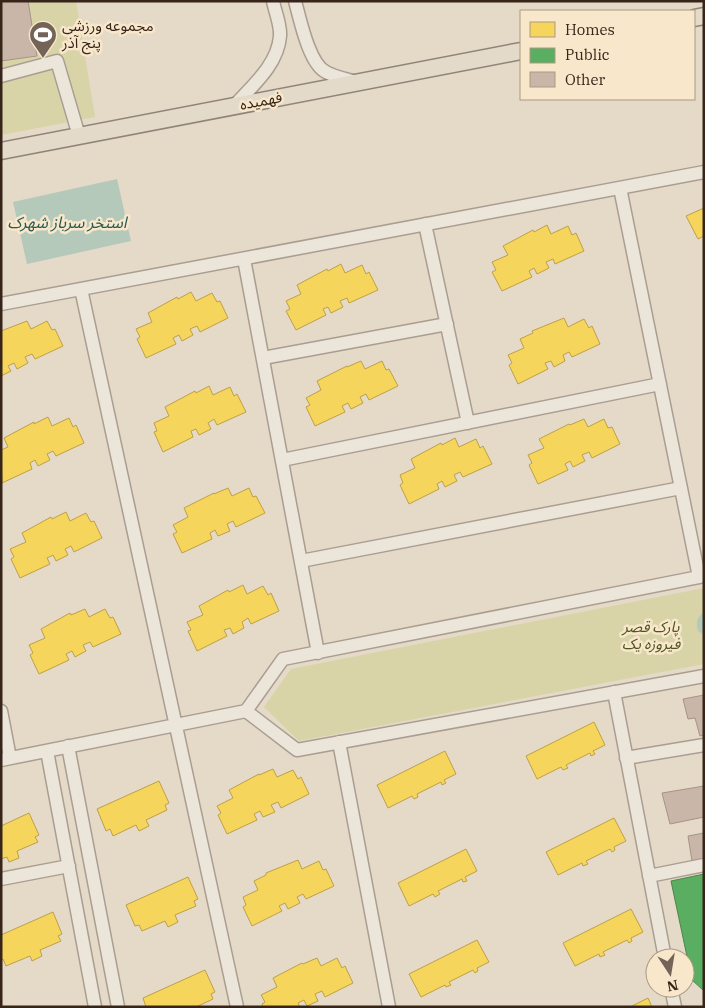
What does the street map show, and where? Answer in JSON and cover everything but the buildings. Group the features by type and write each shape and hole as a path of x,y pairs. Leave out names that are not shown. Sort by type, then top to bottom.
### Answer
{"main road":[{"name":"فهمیده","path":"1,151 520,51"}],"street":[{"path":"233,106 262,75 276,53 280,34 273,1"},
{"path":"295,1 302,28 314,59 324,72 358,82"},
{"path":"1,76 57,61 79,136"},
{"path":"1,304 704,172"},
{"path":"1,711 6,759 246,711 283,660 701,576 681,488 620,188"},
{"path":"425,224 468,423"},
{"path":"244,259 318,653"},
{"path":"80,289 237,1007"},
{"path":"263,358 447,324"},
{"path":"282,460 660,384"},
{"path":"301,561 681,488"},
{"path":"246,711 297,750 704,676"},
{"path":"614,692 663,948"},
{"path":"339,742 388,1007"},
{"path":"626,758 704,745"},
{"path":"68,746 118,1007"},
{"path":"47,751 95,1007"},
{"path":"649,876 704,865"},
{"path":"1,879 69,866"}],"green space":[{"name":"مجموعه ورزشی پنج آذر","path":"1,1 76,1 95,117 1,135"},
{"name":"پارک قصر فیروزه یک","path":"704,588 704,664 299,741 264,707 291,669"}],"water":[{"name":"استخر سرباز شهرک","path":"117,179 131,241 27,264 13,202"},
{"path":"704,612 704,635 698,631 697,623 699,616"}],"place":[{"name":"مجموعه ورزشی پنج آذر","path":"43,59"}]}
